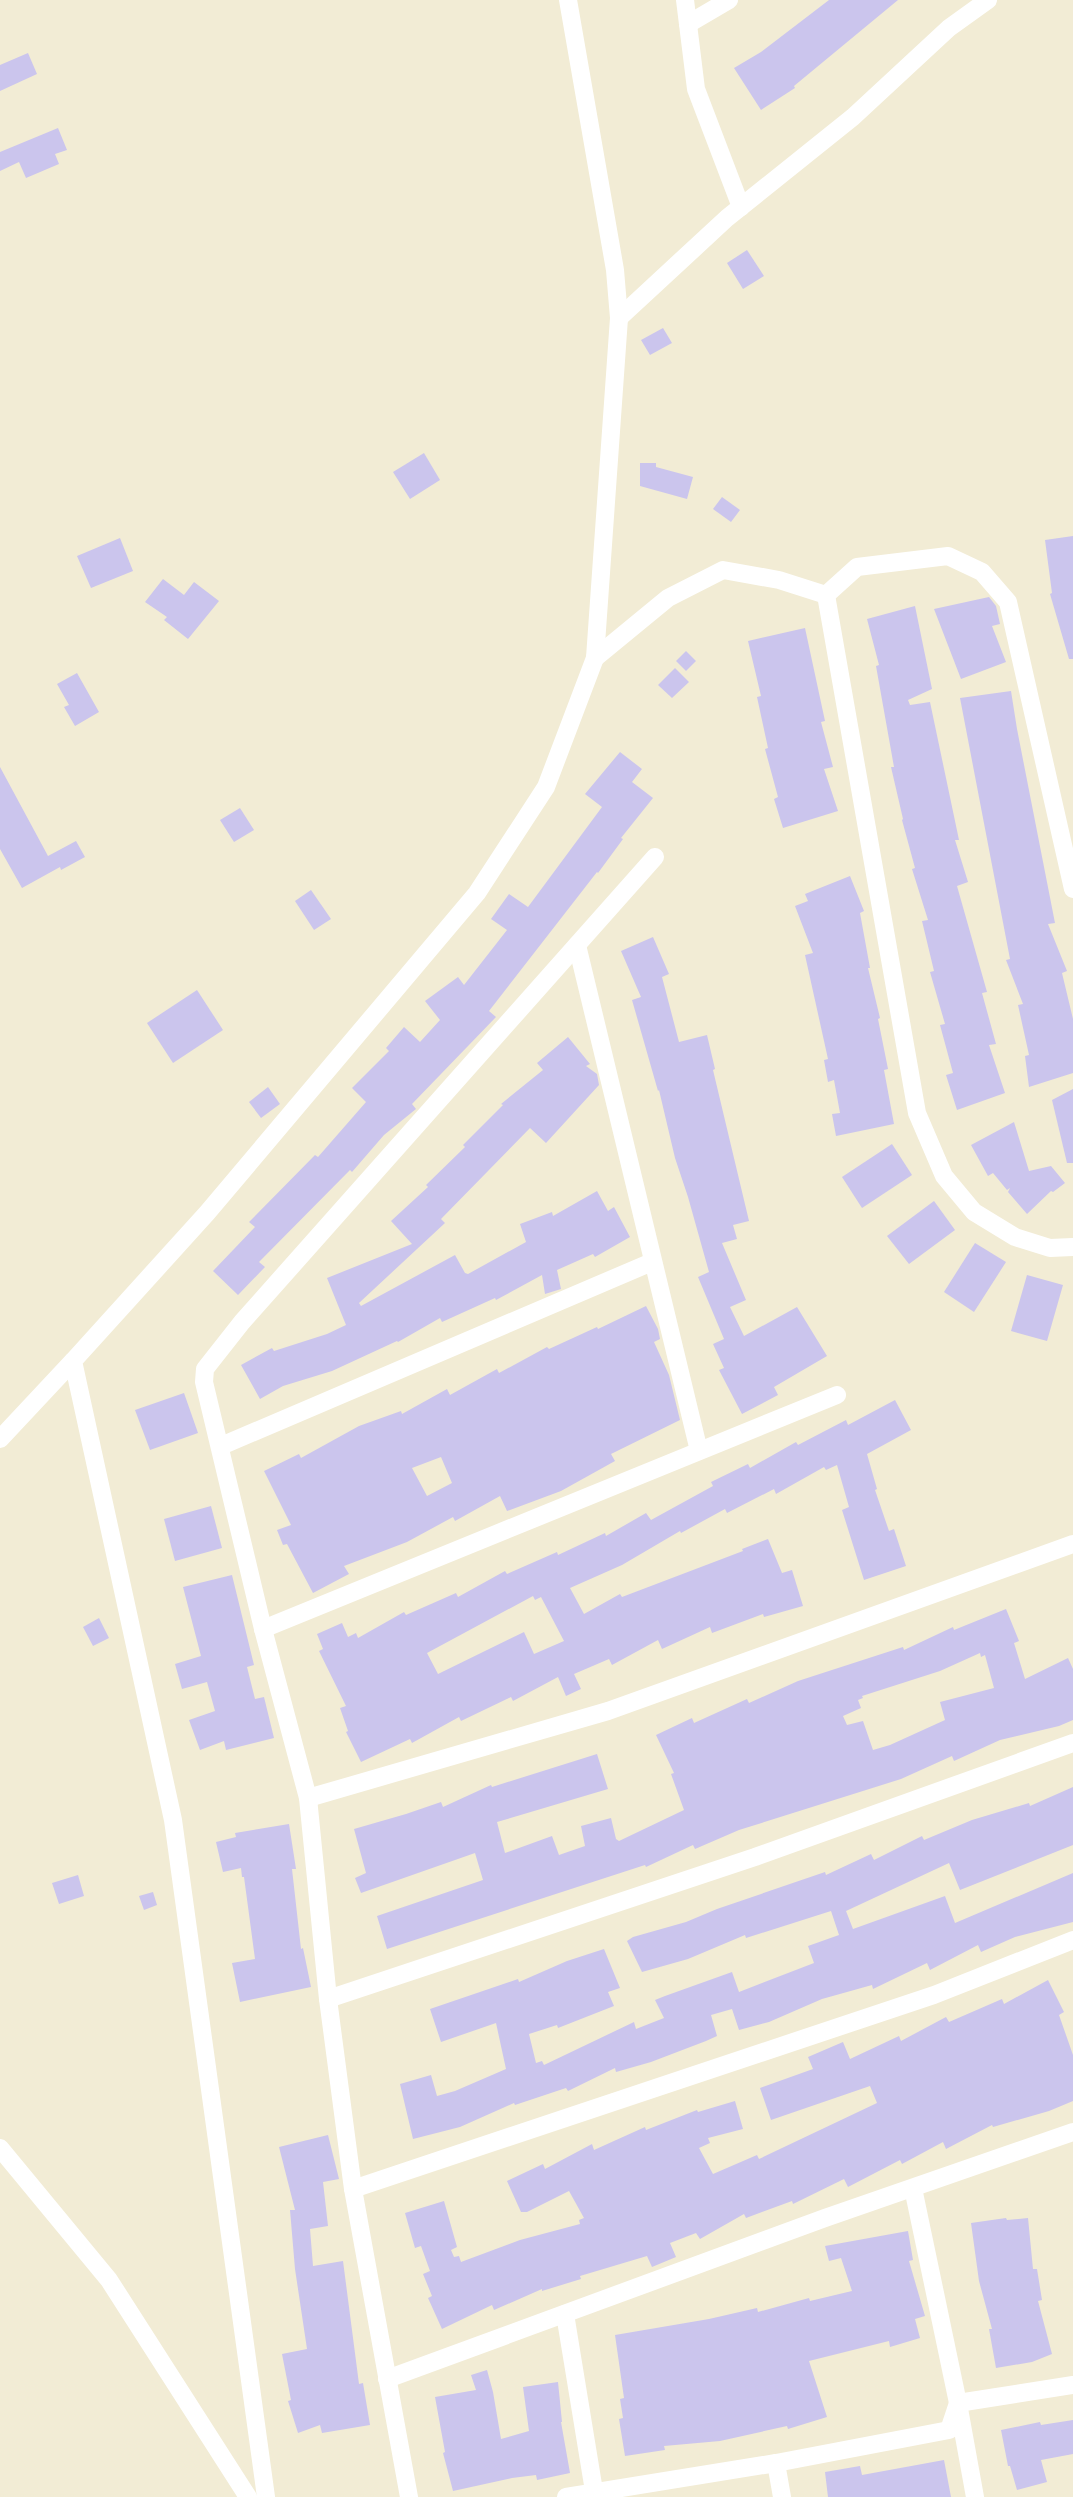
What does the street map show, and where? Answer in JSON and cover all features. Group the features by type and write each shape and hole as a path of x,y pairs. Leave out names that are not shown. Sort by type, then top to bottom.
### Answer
{"street":[{"path":"0,1439 207,1213 477,893 546,788 595,658 619,318 615,270 568,0"},
{"path":"685,0 696,89 741,207"},
{"path":"688,24 729,0"},
{"path":"619,318 741,207 853,117 949,28 988,0"},
{"path":"826,595 857,567 948,556 982,572 1008,602 1073,889"},
{"path":"595,658 668,598 723,570 779,580 826,595"},
{"path":"826,595 916,1113 944,1176 974,1212 1015,1237 1050,1248 1073,1247"},
{"path":"409,2497 353,2189 328,1999 308,1798 263,1629 204,1382 205,1369 213,1357 656,857"},
{"path":"577,945 699,1451"},
{"path":"221,1446 652,1262"},
{"path":"73,1361 173,1820 266,2497"},
{"path":"263,1629 837,1395"},
{"path":"308,1798 608,1711 1073,1544"},
{"path":"328,1999 755,1857 1073,1743"},
{"path":"353,2189 934,1995 1073,1940"},
{"path":"387,2379 1073,2132"},
{"path":"0,2148 109,2280 248,2497"},
{"path":"913,2188 958,2403 975,2497"},
{"path":"565,2314 595,2494"},
{"path":"958,2403 1073,2385"},
{"path":"566,2497 776,2463 949,2430 958,2403"},
{"path":"776,2463 782,2497"}],"building":[{"path":"829,0 898,0 794,86 795,88 761,110 734,68 761,52"},
{"path":"28,53 37,74 0,91 0,65"},
{"path":"58,128 67,150 55,154 59,164 26,178 19,162 0,171 0,152"},
{"path":"747,250 764,276 743,289 727,263"},
{"path":"663,328 672,343 650,355 641,340"},
{"path":"424,453 440,480 410,499 393,472"},
{"path":"640,463 656,463 656,467 693,477 687,499 640,486"},
{"path":"722,497 740,510 731,522 713,509"},
{"path":"1073,536 1073,659 1069,659 1050,594 1052,593 1045,540"},
{"path":"120,538 133,571 91,588 77,556"},
{"path":"163,579 184,595 194,582 219,601 188,639 164,620 167,617 145,602"},
{"path":"989,597 996,606 1000,624 992,626 1006,662 961,679 934,609"},
{"path":"915,606 932,689 908,700 910,705 930,702 959,840 955,840 968,882 957,886 987,992 982,993 996,1044 989,1045 1005,1093 957,1110 946,1075 953,1073 940,1025 945,1024 930,972 934,971 922,921 928,920 912,869 915,868 891,767 894,767 876,666 879,665 867,619"},
{"path":"805,628 825,721 821,722 833,767 824,769 838,811 783,828 774,799 778,797 765,749 768,748 757,697 761,696 748,641"},
{"path":"686,651 696,661 686,671 676,661"},
{"path":"675,668 689,682 672,698 658,685"},
{"path":"77,673 99,712 75,726 64,707 69,705 57,684"},
{"path":"1011,691 1055,923 1048,924 1067,971 1062,973 1073,1019 1073,1073 1029,1087 1025,1056 1029,1055 1018,1005 1023,1004 1006,960 1010,959 960,698"},
{"path":"620,752 642,769 632,782 653,798 621,838 623,839 598,873 489,1011 496,1017 412,1104 416,1109 384,1135 352,1172 350,1170 259,1262 265,1267 238,1295 213,1271 255,1227 249,1222 315,1155 318,1157 366,1102 352,1088 389,1051 386,1048 404,1027 420,1042 440,1020 425,1001 458,977 464,985 507,930 491,919 509,894 528,907 602,807 585,794"},
{"path":"0,767 48,856 76,841 85,857 61,870 60,867 22,888 0,849"},
{"path":"240,808 254,830 234,842 220,820"},
{"path":"850,876 864,911 860,913 870,968 868,968 880,1018 878,1019 888,1069 884,1070 894,1124 836,1136 832,1114 840,1113 834,1080 828,1082 824,1060 828,1059 805,955 813,953 795,906 808,901 805,894"},
{"path":"311,890 331,919 314,930 295,901"},
{"path":"653,937 669,974 662,977 679,1042 707,1035 715,1069 713,1070 749,1221 733,1225 737,1239 722,1243 746,1300 730,1307 744,1336 797,1307 827,1356 774,1387 778,1395 742,1414 719,1370 724,1368 713,1344 724,1339 698,1277 709,1272 632,1000 641,997 621,951"},
{"path":"197,990 223,1030 173,1063 147,1023"},
{"path":"568,1037 590,1064 586,1066 597,1074 599,1085 546,1143 530,1128 441,1219 445,1223 359,1303 361,1306 455,1255 465,1273 468,1274 526,1242 520,1224 552,1212 553,1216 597,1191 608,1211 614,1207 630,1237 595,1257 593,1254 557,1270 561,1289 545,1294 542,1275 496,1300 495,1298 442,1322 440,1318 398,1342 332,1371 283,1386 260,1399 241,1365 272,1348 274,1351 327,1334 346,1325 327,1278 412,1244 391,1221 428,1187 426,1185 465,1147 463,1145 503,1105 501,1104 543,1070 537,1063"},
{"path":"268,1087 280,1104 261,1118 249,1102"},
{"path":"1073,1089 1073,1163 1067,1163 1052,1100"},
{"path":"1014,1122 1029,1171 1051,1166 1065,1183 1053,1192 1051,1191 1027,1214 1008,1192 1010,1188 1007,1190 993,1173 988,1176 971,1145"},
{"path":"892,1144 912,1175 862,1208 842,1177"},
{"path":"934,1201 955,1230 909,1264 887,1236"},
{"path":"975,1243 1006,1262 974,1312 944,1292"},
{"path":"1027,1275 1063,1285 1047,1341 1011,1331"},
{"path":"646,1306 658,1329 660,1339 654,1342 669,1375 680,1420 611,1454 615,1461 561,1491 507,1511 500,1496 455,1521 453,1517 407,1542 344,1566 349,1574 313,1593 287,1544 283,1545 277,1530 291,1525 264,1471 299,1454 301,1458 359,1426 401,1411 402,1414 447,1389 450,1395 497,1369 499,1373 547,1347 549,1349 597,1327 598,1329","holes":["441,1457 452,1483 427,1496 412,1468"]},
{"path":"184,1393 198,1433 150,1450 135,1410"},
{"path":"895,1400 911,1430 867,1454 877,1489 875,1490 889,1531 894,1529 906,1566 864,1580 842,1510 849,1507 837,1465 826,1470 824,1467 776,1494 774,1489 727,1513 725,1509 681,1533 680,1531 622,1565 570,1588 584,1614 620,1594 622,1597 743,1551 742,1549 768,1539 782,1573 792,1570 803,1606 764,1617 763,1614 712,1633 710,1627 662,1649 658,1640 612,1665 609,1659 574,1674 581,1689 566,1696 558,1677 513,1701 511,1697 461,1721 459,1717 412,1743 410,1739 361,1762 346,1732 348,1731 340,1708 346,1706 319,1651 323,1649 317,1634 342,1623 348,1637 356,1633 358,1638 404,1612 406,1615 456,1593 458,1597 505,1571 507,1574 557,1552 558,1555 605,1533 606,1536 646,1513 651,1520 713,1486 711,1482 748,1464 750,1468 796,1442 798,1445 846,1420 848,1425","holes":["533,1596 535,1600 541,1597 564,1641 534,1654 524,1632 438,1674 427,1653"]},
{"path":"211,1506 222,1548 175,1561 164,1519"},
{"path":"232,1575 254,1665 247,1667 255,1699 264,1697 274,1738 226,1750 224,1741 200,1750 189,1720 215,1711 207,1682 182,1689 175,1664 201,1656 183,1587"},
{"path":"1006,1609 1019,1641 1014,1643 1025,1679 1068,1658 1073,1669 1073,1720 1059,1726 1000,1740 954,1761 952,1756 901,1779 739,1830 695,1849 693,1845 646,1867 645,1865 387,1949 377,1916 483,1880 475,1853 361,1893 355,1878 366,1873 354,1829 441,1802 443,1807 491,1785 492,1787 597,1754 608,1789 497,1822 505,1853 552,1836 559,1855 585,1846 581,1826 611,1818 616,1839 619,1841 684,1810 671,1774 674,1773 656,1735 692,1718 694,1723 747,1699 749,1703 798,1681 903,1647 904,1650 953,1627 954,1630","holes":["980,1653 981,1657 985,1655 994,1688 940,1702 945,1720 890,1745 873,1750 863,1721 847,1725 843,1716 861,1708 858,1700 863,1698 862,1696 940,1671"]},
{"path":"99,1618 109,1638 93,1646 83,1627"},
{"path":"1073,1787 1073,1845 960,1890 949,1863 846,1911 853,1929 945,1896 955,1923 1073,1873 1073,1922 1015,1937 981,1952 978,1945 930,1970 927,1963 873,1989 872,1985 822,1999 769,2022 739,2030 732,2009 711,2015 717,2036 706,2041 651,2062 616,2072 615,2068 568,2091 566,2088 515,2105 514,2103 460,2127 413,2139 400,2084 431,2075 437,2096 455,2091 506,2069 496,2023 441,2042 430,2009 518,1979 519,1982 567,1961 604,1949 620,1988 608,1992 614,2006 558,2028 557,2025 529,2034 536,2063 542,2061 544,2065 634,2022 636,2029 664,2018 655,2000 665,1996 732,1972 739,1992 814,1963 808,1946 839,1935 831,1911 746,1938 745,1935 688,1959 642,1972 627,1941 633,1937 686,1922 825,1872 826,1875 871,1854 874,1860 922,1836 924,1840 972,1820 1029,1803 1030,1806"},
{"path":"289,1824 296,1869 292,1869 301,1949 303,1948 311,1987 240,2002 232,1963 255,1959 244,1877 242,1877 241,1868 223,1872 216,1842 236,1837 235,1833"},
{"path":"78,1875 84,1896 59,1904 52,1883"},
{"path":"153,1892 157,1905 144,1910 139,1896"},
{"path":"1048,1980 1064,2012 1059,2015 1073,2055 1073,2101 1049,2111 993,2127 992,2125 946,2149 943,2142 902,2164 900,2160 848,2187 844,2179 793,2204 792,2201 746,2218 744,2214 700,2239 696,2233 670,2243 676,2257 652,2267 647,2256 580,2276 581,2279 542,2291 542,2289 494,2310 492,2305 442,2329 428,2298 432,2296 423,2274 430,2271 421,2246 415,2248 405,2213 444,2201 457,2247 451,2250 454,2257 459,2256 461,2262 520,2240 580,2224 579,2220 584,2218 569,2191 527,2212 521,2212 507,2181 543,2164 545,2169 592,2144 594,2150 645,2127 646,2130 697,2110 698,2112 735,2101 743,2129 708,2138 710,2143 699,2148 713,2174 757,2155 759,2159 877,2103 870,2086 771,2120 760,2088 813,2069 808,2057 843,2042 850,2059 899,2036 901,2041 946,2017 949,2022 1002,1999 1004,2004"},
{"path":"328,2135 339,2179 323,2182 328,2226 310,2229 313,2266 343,2261 359,2384 363,2383 370,2425 322,2433 320,2425 298,2433 288,2401 291,2400 282,2354 307,2349 295,2269 290,2210 295,2210 279,2147"},
{"path":"1006,2218 1007,2220 1028,2218 1033,2269 1037,2269 1042,2300 1038,2301 1052,2354 1032,2362 996,2368 989,2329 992,2329 979,2281 971,2223"},
{"path":"908,2231 913,2260 909,2261 925,2316 915,2319 920,2338 890,2347 889,2341 809,2361 827,2417 788,2429 787,2426 720,2441 664,2446 665,2450 625,2456 619,2419 623,2418 620,2399 624,2398 615,2335 709,2319 757,2308 758,2312 809,2298 810,2301 852,2291 841,2258 829,2261 825,2246"},
{"path":"487,2370 501,2439 529,2431 523,2387 558,2382 561,2422 570,2473 537,2480 536,2475 512,2478 453,2491 443,2453 445,2452 435,2397 476,2390 471,2375"},
{"path":"1073,2420 1073,2454 1041,2460 1047,2482 1017,2490 1010,2466 1008,2466 1001,2430 1040,2422 1041,2425"},
{"path":"944,2460 951,2497 828,2497 825,2472 860,2466 862,2475"}]}
